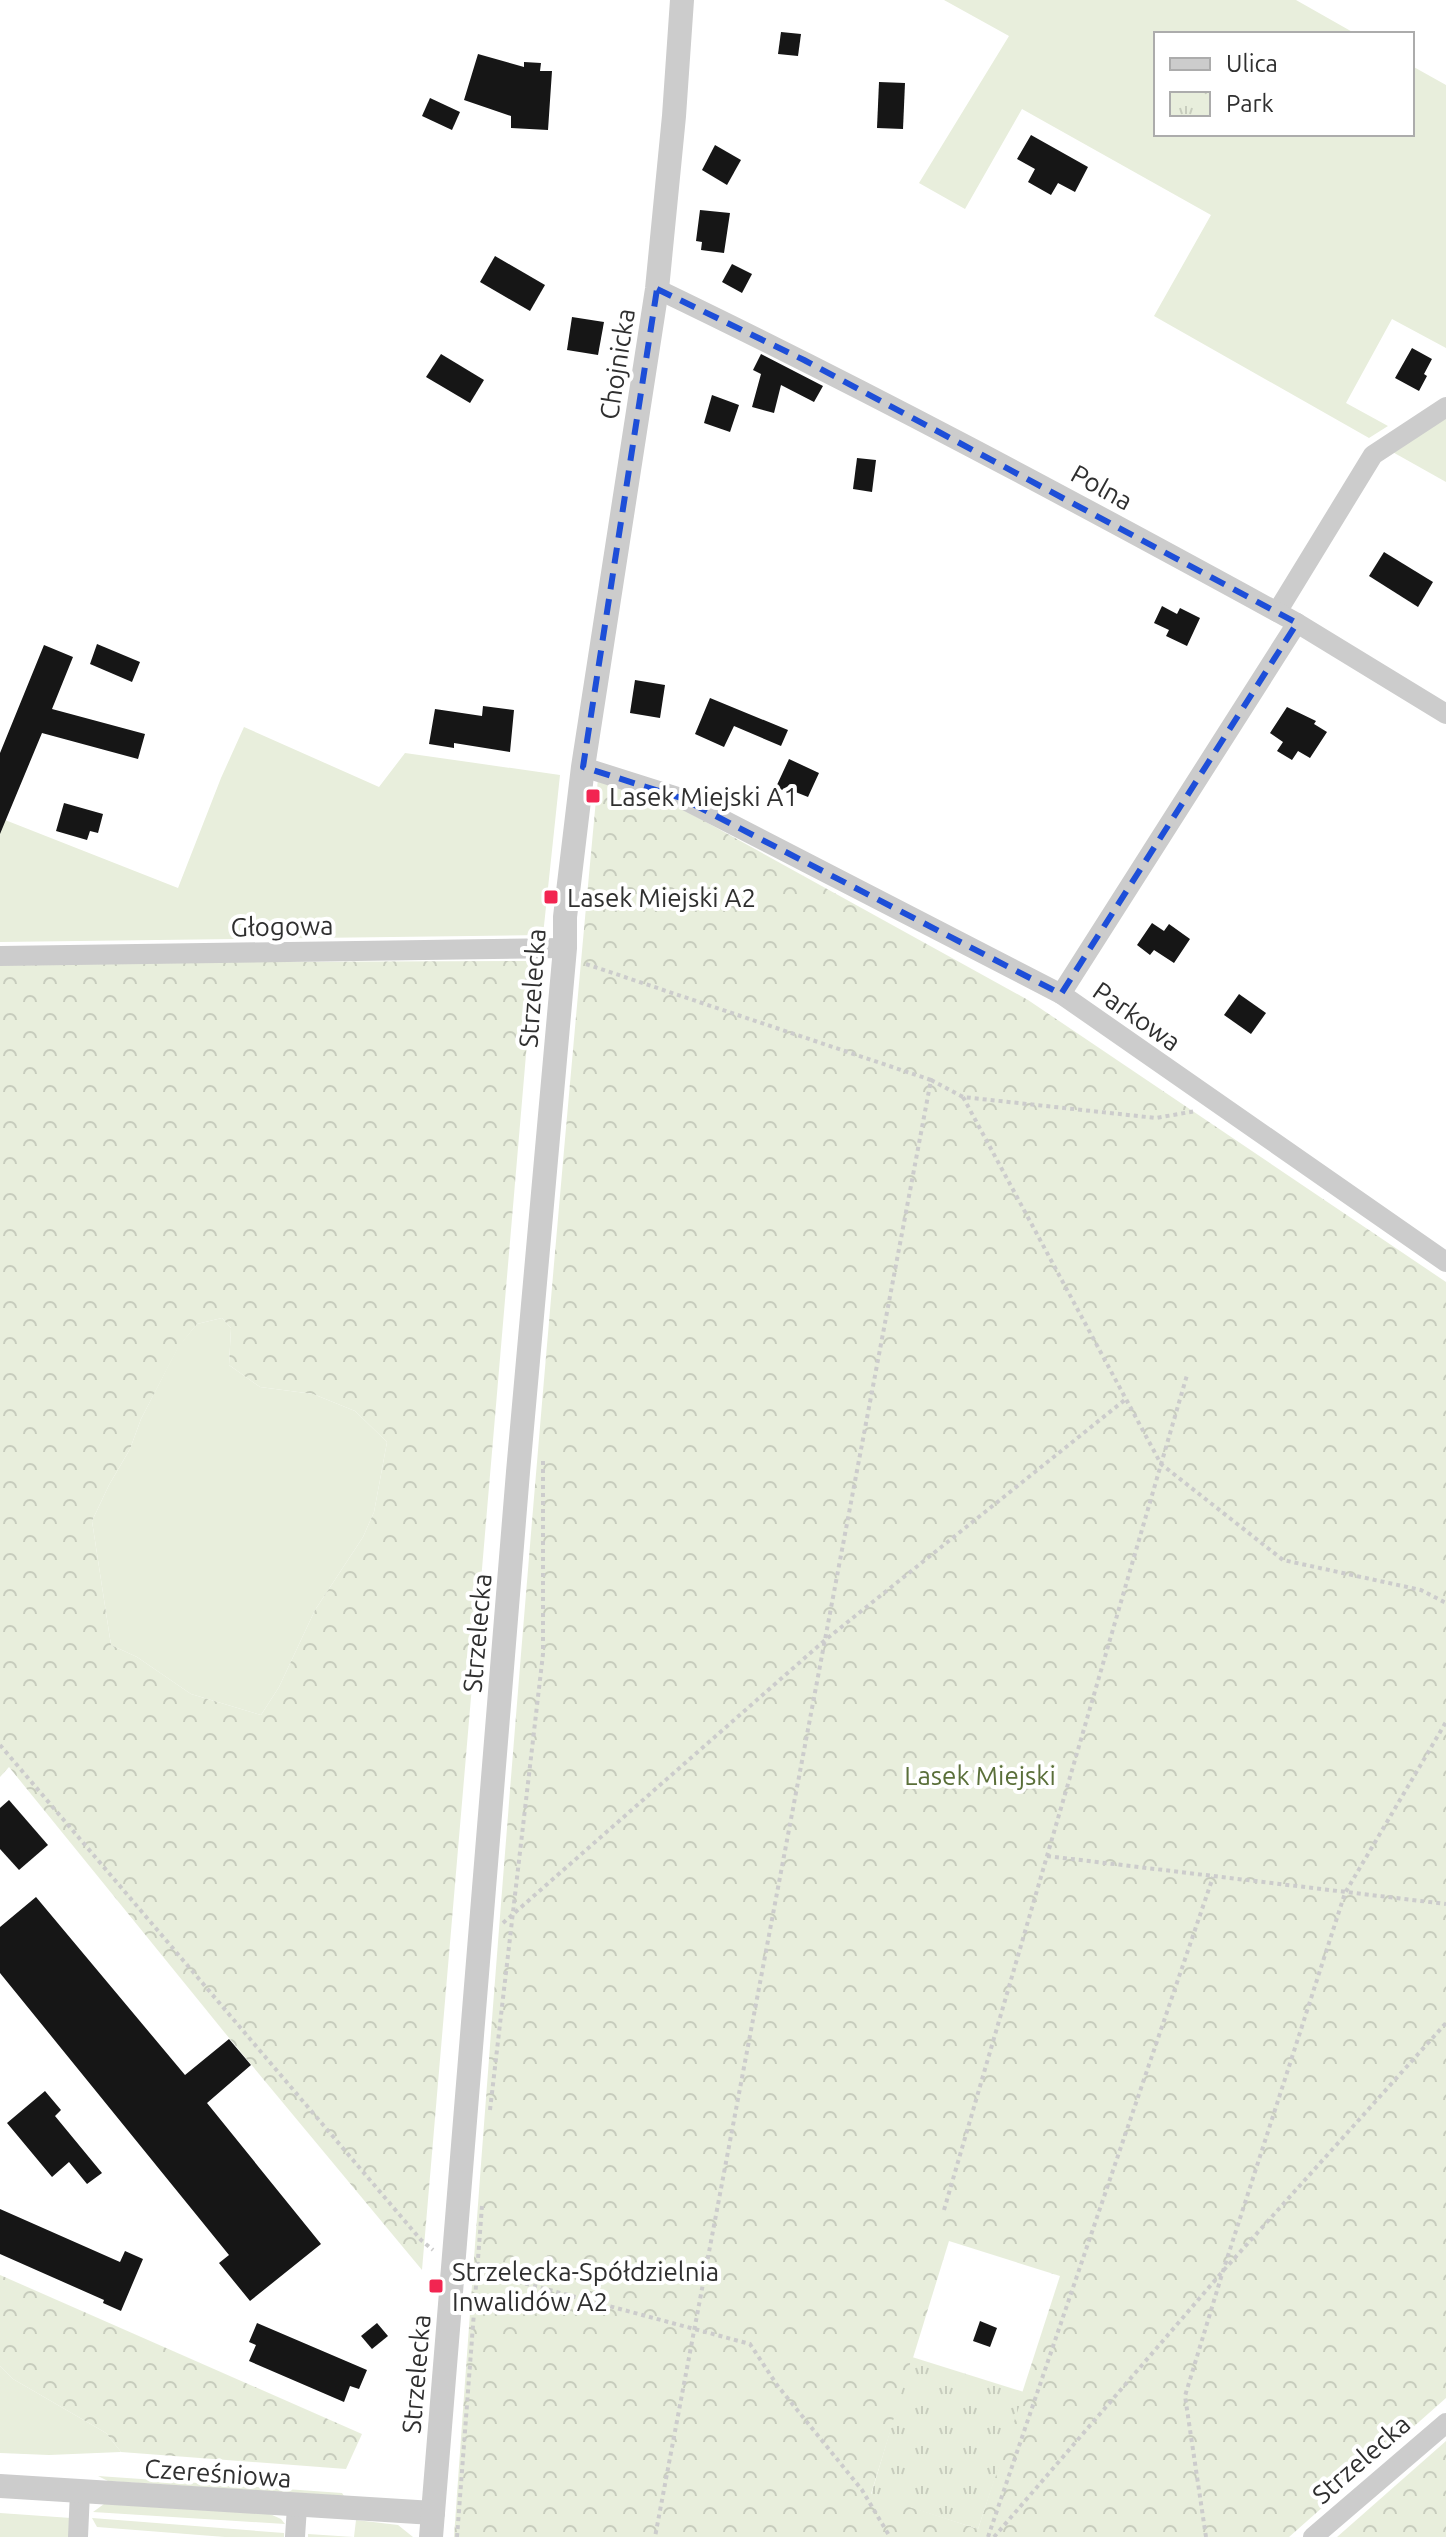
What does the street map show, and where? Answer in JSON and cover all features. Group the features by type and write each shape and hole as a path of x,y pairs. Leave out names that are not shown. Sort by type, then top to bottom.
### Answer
{"street":[{"name":"Chojnicka","path":"588,734 657,289 682,0"},
{"name":"Polna","path":"657,289 804,360 1277,612"},
{"path":"1446,407 1373,455 1277,612 1446,714"},
{"name":"Parkowa","path":"1297,623 1061,994 1446,1262"},
{"name":"Strzelecka","path":"432,2525 518,1472 565,948 565,917 588,734"},
{"path":"583,767 681,798 1061,994"},
{"name":"Głogowa","path":"0,956 565,948"},
{"name":"Strzelecka","path":"1313,2537 1446,2423"},
{"name":"Czereśniowa","path":"0,2486 297,2507 432,2525"},
{"path":"78,2537 80,2492"},
{"path":"295,2537 297,2507"}],"path":[{"path":"584,978 586,964 931,1080 963,1097 1156,1118 1222,1107"},
{"path":"655,2537 931,1080"},
{"path":"963,1097 1161,1464 1283,1560 1421,1590 1446,1603"},
{"path":"944,2210 1187,1375"},
{"path":"480,1943 824,1641 1126,1399"},
{"path":"488,2124 543,1654 543,1445"},
{"path":"1206,2537 1185,2396 1345,1893 1446,1722"},
{"path":"0,1745 421,2240 453,2267 479,2271 750,2344 777,2385 862,2490 890,2537"},
{"path":"1047,1856 1446,1904"},
{"path":"988,2537 1213,1877"},
{"path":"994,2537 1223,2271 1446,2023"},
{"path":"457,2537 483,2200"},
{"path":"438,2453 463,2456"}],"highlighted area":[{"path":"657,289 804,360 1297,623 1061,994 681,798 583,767"}],"green space":[{"path":"944,0 1296,0 1352,32 1154,32 1154,136 1414,136 1414,67 1446,85 1446,348 1392,319 1346,403 1388,426 1369,438 1154,316 1211,215 1022,109 965,209 919,183 1009,36"},
{"path":"1446,418 1446,482 1389,450"},
{"path":"244,727 379,787 405,753 560,775 543,935 0,942 0,818 178,888"},
{"name":"Lasek Miejski","path":"598,778 677,806 1028,1000 1446,1282 1446,2398 1289,2537 454,2537 503,1877","holes":["949,2241 1060,2276 978,2529 871,2494"]},
{"path":"534,961 422,2270 9,1767 0,1777 0,963","holes":["222,1318 231,1328 229,1365 260,1387 313,1394 355,1411 387,1442 374,1512 363,1537 315,1610 279,1687 261,1715 191,1694 137,1657 111,1645 92,1521 178,1348 197,1324"]},
{"path":"222,1318 231,1328 229,1365 260,1387 313,1394 355,1411 387,1442 374,1512 363,1537 315,1610 279,1687 261,1715 191,1694 137,1657 111,1645 92,1521 178,1347 197,1324"},
{"path":"0,2275 362,2434 346,2469 121,2452 106,2433 13,2379 0,2366"},
{"path":"912,2357 1024,2392 978,2529 871,2495"},
{"path":"0,2366 13,2379 106,2433 121,2452 49,2455 0,2453"},
{"path":"1446,2441 1446,2537 1337,2537 1345,2530"},
{"path":"98,2476 342,2493 344,2496 108,2481"},
{"path":"104,2504 270,2514 285,2524 93,2512"},
{"path":"0,2513 71,2518 69,2537 0,2537"},
{"path":"92,2518 284,2533 284,2537 225,2537 97,2527"},
{"path":"356,2520 398,2525 413,2537 354,2537"},
{"path":"308,2534 354,2537 308,2537"}],"building":[{"path":"781,32 801,34 798,56 778,54"},
{"path":"478,54 524,67 524,62 541,63 540,71 552,71 548,130 511,128 511,116 464,100"},
{"path":"879,82 905,83 903,129 877,128"},
{"path":"430,98 460,112 452,130 422,116"},
{"path":"1031,135 1088,167 1075,192 1058,183 1051,195 1028,182 1035,169 1017,159"},
{"path":"715,145 741,160 727,185 702,170"},
{"path":"700,210 730,213 724,253 701,250 702,242 696,241"},
{"path":"495,256 545,285 530,311 480,282"},
{"path":"732,264 752,274 742,293 722,282"},
{"path":"572,317 604,322 598,355 567,350"},
{"path":"1412,348 1432,359 1419,391 1395,378"},
{"path":"441,354 484,380 470,403 426,377"},
{"path":"761,354 823,386 814,402 781,385 774,413 752,407 761,374 753,370"},
{"path":"712,395 739,405 730,432 704,423"},
{"path":"857,458 876,460 872,492 853,489"},
{"path":"1384,552 1433,582 1418,607 1369,576"},
{"path":"1162,606 1177,614 1180,608 1200,618 1187,646 1166,636 1169,630 1154,623"},
{"path":"97,644 140,662 132,682 90,664"},
{"path":"44,645 73,657 52,709 145,734 138,759 42,733 0,834 0,753"},
{"path":"635,680 665,685 660,718 630,713"},
{"path":"710,698 788,730 781,746 734,726 724,747 695,734"},
{"path":"483,706 514,710 510,752 454,743 454,748 429,744 435,709 482,716"},
{"path":"1287,707 1316,721 1314,724 1327,732 1310,758 1298,751 1292,760 1277,751 1283,742 1270,733"},
{"path":"789,759 819,773 808,797 776,787"},
{"path":"64,803 103,814 98,833 90,831 87,840 56,831"},
{"path":"1152,923 1164,931 1169,924 1190,939 1174,963 1154,950 1150,955 1137,945"},
{"path":"1239,994 1266,1013 1251,1034 1224,1015"},
{"path":"9,1800 48,1845 19,1870 0,1849 0,1808"},
{"path":"36,1897 185,2075 229,2039 251,2065 207,2103 321,2244 250,2301 219,2263 229,2255 0,1973 0,1927"},
{"path":"45,2091 61,2110 55,2116 102,2173 87,2184 69,2162 52,2177 7,2123"},
{"path":"0,2209 120,2262 125,2251 143,2259 121,2311 103,2303 104,2300 0,2254"},
{"path":"980,2321 997,2328 990,2347 973,2341"},
{"path":"257,2323 367,2370 359,2389 350,2386 344,2402 249,2361 256,2345 249,2342"},
{"path":"377,2323 388,2336 372,2349 361,2336"}],"place":[{"name":"Lasek Miejski A1","path":"593,796"},
{"name":"Lasek Miejski A2","path":"551,897"},
{"name":"Strzelecka-Spółdzielnia Inwalidów A2","path":"436,2286"}]}
